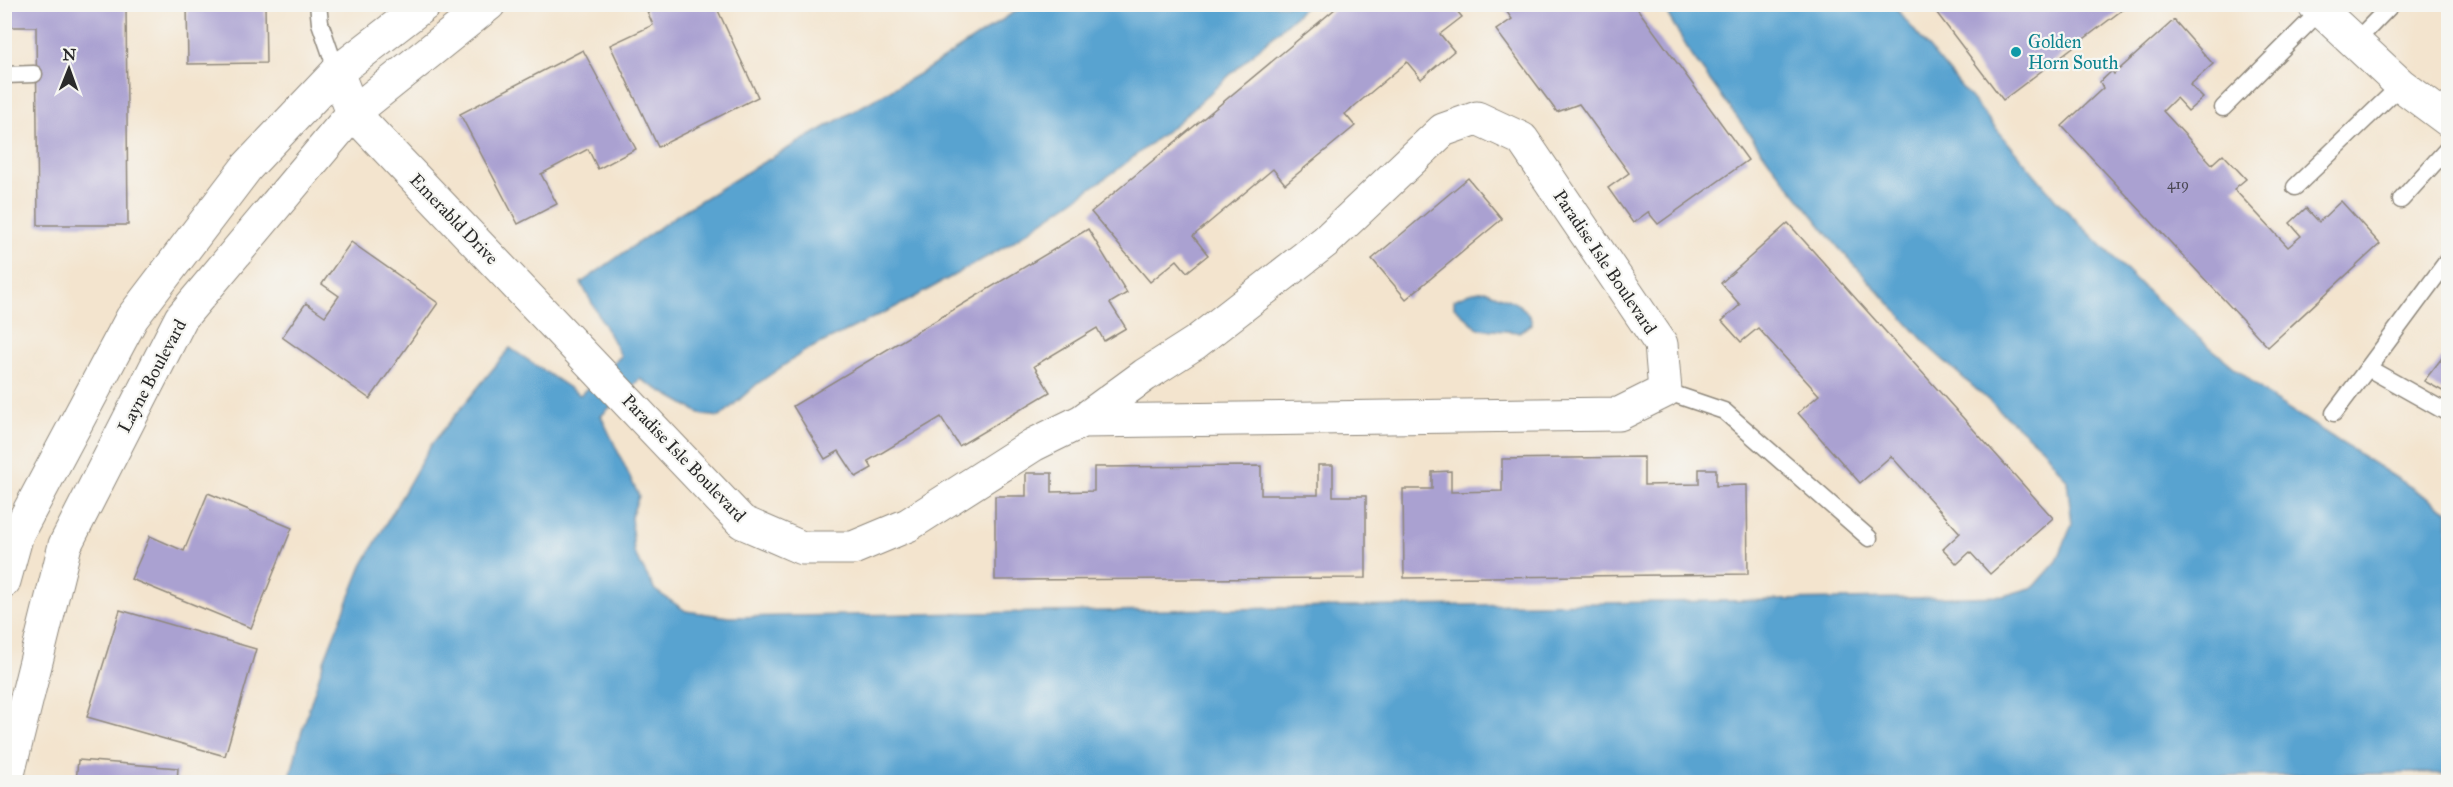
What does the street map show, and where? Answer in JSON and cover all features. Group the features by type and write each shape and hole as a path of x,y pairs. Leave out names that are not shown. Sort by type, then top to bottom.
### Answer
{"street":[{"path":"4,581 11,534 132,318 247,167 337,72 425,4"},
{"name":"Layne Boulevard","path":"6,783 65,545 181,318 353,113 489,4"},
{"path":"2317,8 2402,85 2448,120"},
{"name":"Emerabld Drive","path":"337,72 353,113 586,357"},
{"name":"Paradise Isle Boulevard","path":"586,357 742,522 802,548 853,548 908,525 1033,446 1082,421 1145,375 1196,343 1326,241 1443,130 1477,118 1522,139 1661,344 1665,391 1619,414 1082,421"},
{"path":"11,534 65,545"}],"lane":[{"path":"318,4 320,23 337,72"},
{"path":"2354,43 2392,4"},
{"path":"2223,108 2317,8"},
{"path":"4,75 34,74"},
{"path":"2295,187 2402,85"},
{"path":"2400,200 2448,148"},
{"path":"2334,413 2448,260"},
{"path":"2368,368 2448,413"},
{"path":"1665,391 1724,411 1869,537"}],"water":[{"path":"1025,5 1307,5 1178,122 1117,170 1008,245 908,301 805,351 757,384 720,417 703,415 640,379 601,416 639,496 631,517 634,552 655,590 686,611 729,617 1966,597 2003,596 2034,587 2057,561 2072,524 2067,480 2043,449 1932,350 1838,247 1770,162 1692,56 1662,5 1893,5 2057,201 2153,297 2273,399 2448,511 2448,774 1965,782 289,782 300,737 324,661 362,566 431,445 510,348 580,395 621,356 581,283 680,213 757,166 926,70"},
{"path":"1485,290 1520,306 1530,317 1532,324 1519,332 1479,329 1454,307 1454,300 1469,293"}],"building":[{"path":"4,4 126,4 128,225 38,225 36,27 4,27"},
{"path":"187,4 265,4 266,63 188,64"},
{"path":"644,4 715,4 758,97 658,147 610,45 653,25"},
{"path":"1341,4 1451,4 1462,17 1440,34 1454,51 1421,79 1407,62 1345,114 1355,126 1285,184 1273,169 1193,236 1208,255 1187,272 1177,260 1150,282 1091,212"},
{"path":"1501,4 1634,4 1748,160 1658,224 1648,212 1633,223 1608,188 1629,173 1579,104 1557,112 1496,30 1512,19"},
{"name":"Golden Horn South","path":"1930,4 2130,4 2003,100"},
{"path":"2174,20 2213,64 2190,85 2203,98 2188,111 2176,98 2163,111 2212,164 2223,154 2246,179 2234,189 2288,247 2301,236 2290,223 2306,208 2319,222 2341,201 2380,244 2268,347 2062,126 2103,88 2100,82 2112,71 2114,74"},
{"path":"583,50 636,149 598,169 588,149 541,174 557,204 518,224 460,114"},
{"path":"1468,178 1502,219 1406,299 1372,259"},
{"path":"1788,223 2053,518 1990,574 1970,552 1957,564 1943,549 1960,533 1891,456 1860,483 1798,413 1819,395 1758,328 1741,342 1722,321 1740,305 1721,283"},
{"path":"1088,229 1127,293 1110,303 1126,328 1104,341 1097,328 1034,366 1050,392 959,446 941,417 868,461 872,468 856,477 839,451 825,459 793,406"},
{"path":"351,242 438,303 370,399 282,337 306,303 325,316 339,296 322,284"},
{"path":"2442,358 2448,361 2448,394 2424,381"},
{"path":"1644,457 1644,485 1699,484 1699,469 1716,469 1716,486 1747,485 1748,574 1404,578 1403,489 1432,489 1432,472 1451,471 1451,492 1502,491 1502,459"},
{"path":"1318,465 1333,465 1333,496 1366,496 1366,578 995,580 995,496 1026,496 1026,473 1052,473 1052,492 1094,491 1094,467 1261,466 1261,495 1318,495"},
{"path":"208,493 292,528 251,628 131,579 150,536 184,551"},
{"path":"120,610 256,649 225,756 87,717"},
{"path":"78,760 178,768 177,782 76,782"}],"place":[{"name":"Golden Horn South","path":"2016,52"}]}
